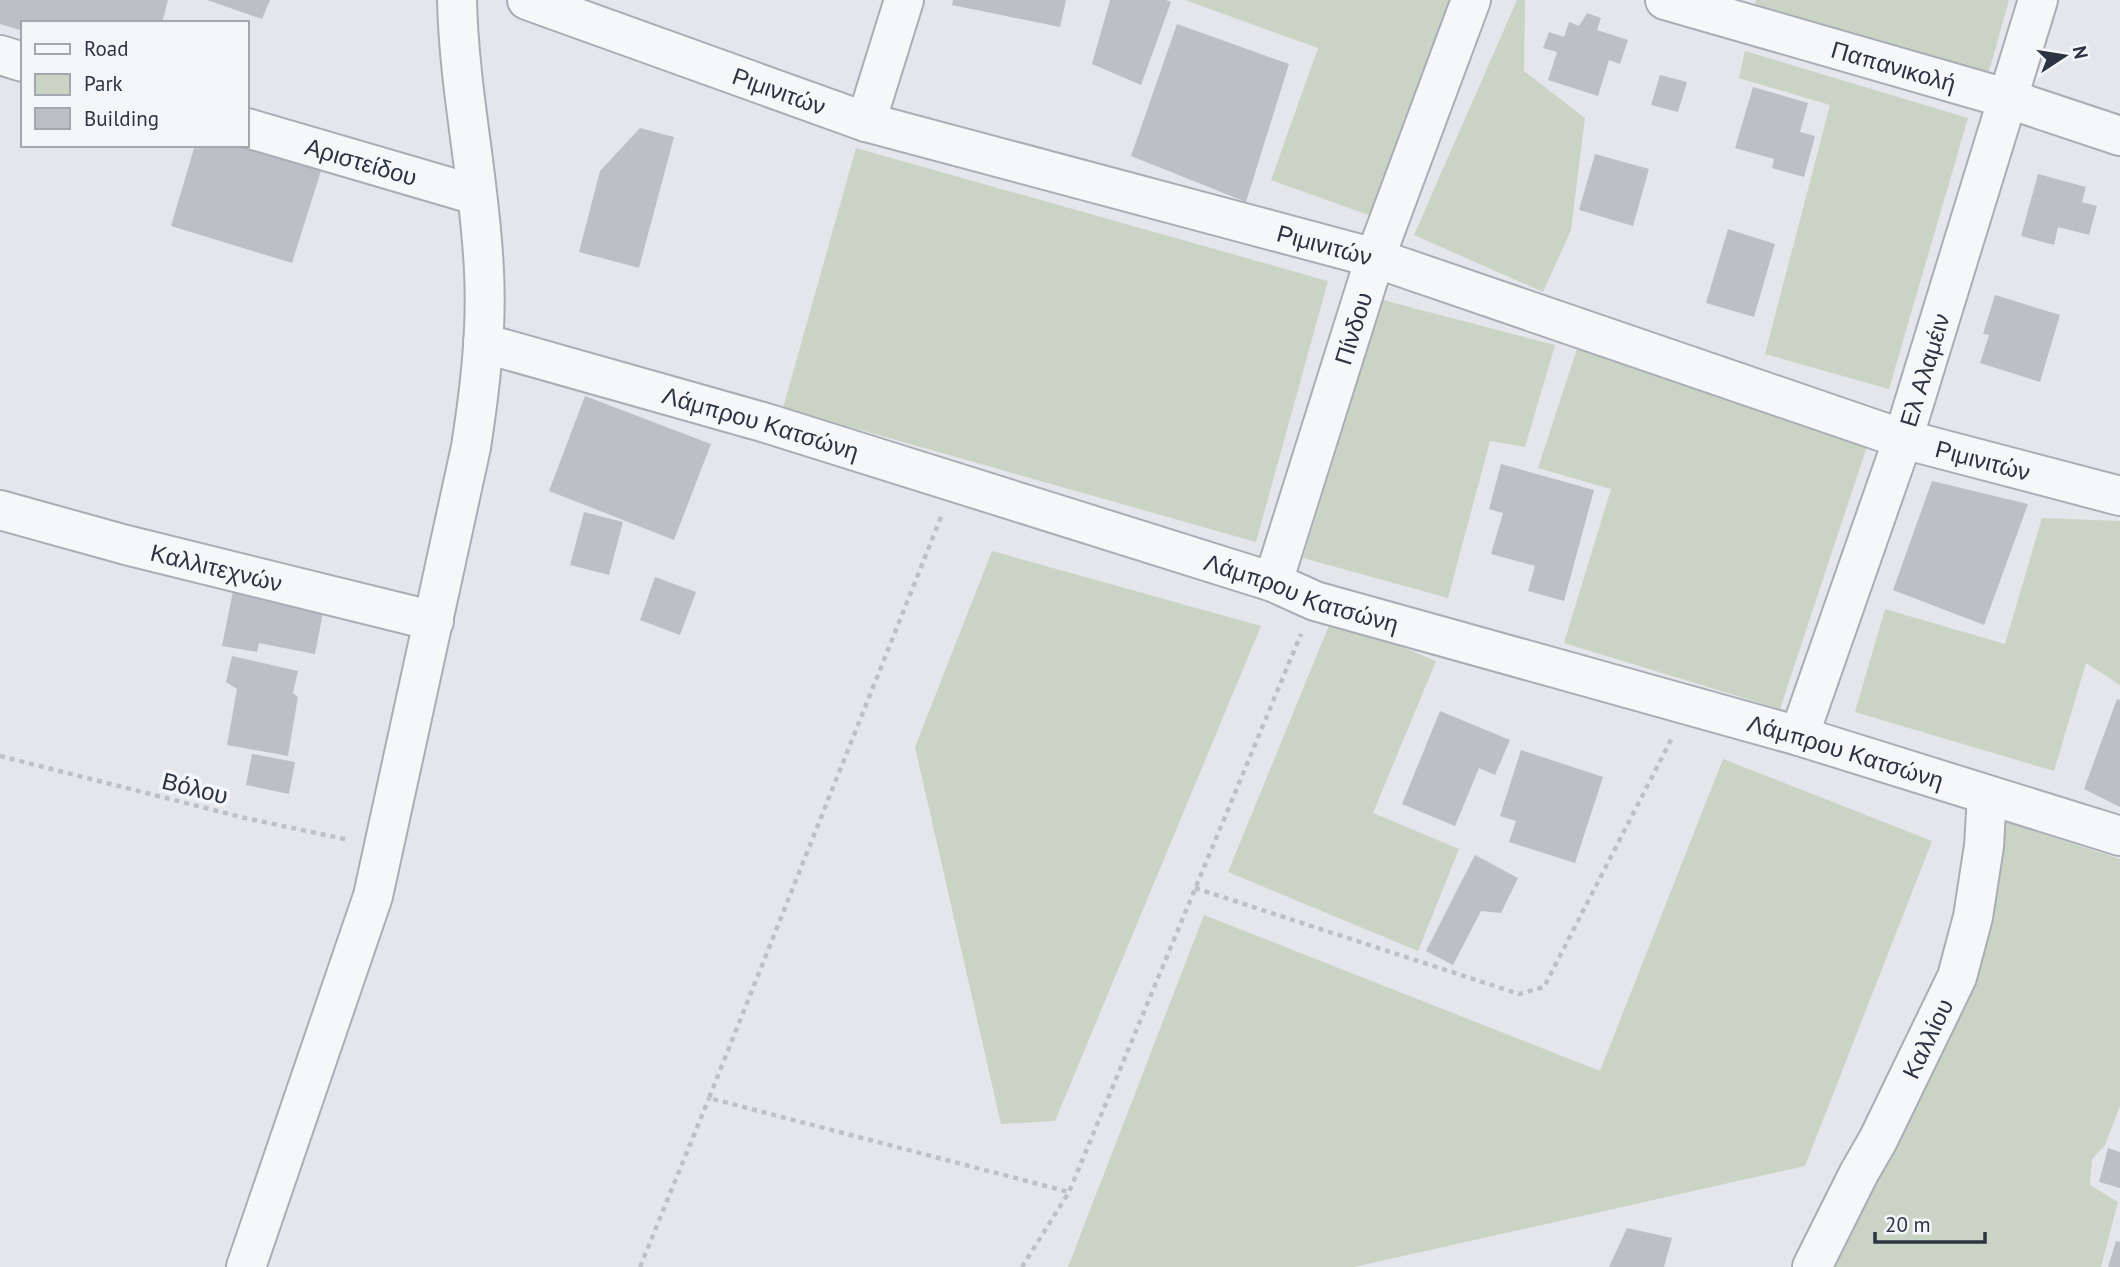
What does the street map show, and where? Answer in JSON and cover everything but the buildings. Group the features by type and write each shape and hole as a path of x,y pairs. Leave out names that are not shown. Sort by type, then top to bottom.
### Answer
{"street":[{"path":"246,1267 373,897 471,447 481,378 484,270 461,76 457,0"},
{"name":"Ριμινιτών","path":"527,0 866,122 1375,258 1903,439 2120,496"},
{"path":"866,122 904,0"},
{"name":"Πίνδου","path":"1273,582 1375,258 1471,0"},
{"name":"Παπανικολή","path":"1665,0 2009,99 2120,136"},
{"name":"Ελ Αλαμέιν","path":"1799,736 1903,439 2038,0"},
{"path":"0,55 21,61"},
{"name":"Αριστείδου","path":"248,128 476,195"},
{"name":"Λάμπρου Κατσώνη","path":"483,343 766,423 1273,582 1315,601 1799,736 2120,836"},
{"name":"Καλλιτεχνών","path":"0,510 126,545 434,621"},
{"name":"Καλλίου","path":"1812,1267 1878,1140 1957,977 1973,917 1984,846 1987,795"}],"path":[{"path":"640,1267 828,806 955,482"},
{"path":"1022,1267 1069,1192 1315,601"},
{"path":"1195,888 1519,994 1544,987 1689,706"},
{"name":"Βόλου","path":"0,756 245,818 384,848"},
{"path":"709,1098 1069,1192"}],"green space":[{"path":"1185,0 1452,0 1374,217 1271,180 1318,48"},
{"path":"1517,0 1525,0 1524,71 1585,118 1571,230 1543,292 1414,235"},
{"path":"1756,0 2009,0 1988,75 1754,8"},
{"path":"1745,51 1968,118 1889,389 1765,354 1830,105 1739,78"},
{"path":"856,148 1328,281 1256,542 783,408"},
{"path":"1383,300 1555,345 1525,447 1490,441 1448,598 1303,558"},
{"path":"1578,346 1868,443 1780,709 1564,643 1611,489 1538,468"},
{"path":"2042,518 2120,521 2120,685 2086,663 2054,771 1855,712 1885,609 2005,644"},
{"path":"992,551 1261,626 1055,1121 1001,1124 915,747"},
{"path":"1332,618 1436,661 1373,813 1459,849 1418,951 1228,872"},
{"path":"1723,759 1932,841 1805,1166 1354,1267 1068,1267 1204,915 1600,1071"},
{"path":"1998,819 2120,859 2120,1106 2105,1145 2092,1159 2090,1185 2118,1202 2101,1267 1825,1267"}]}
